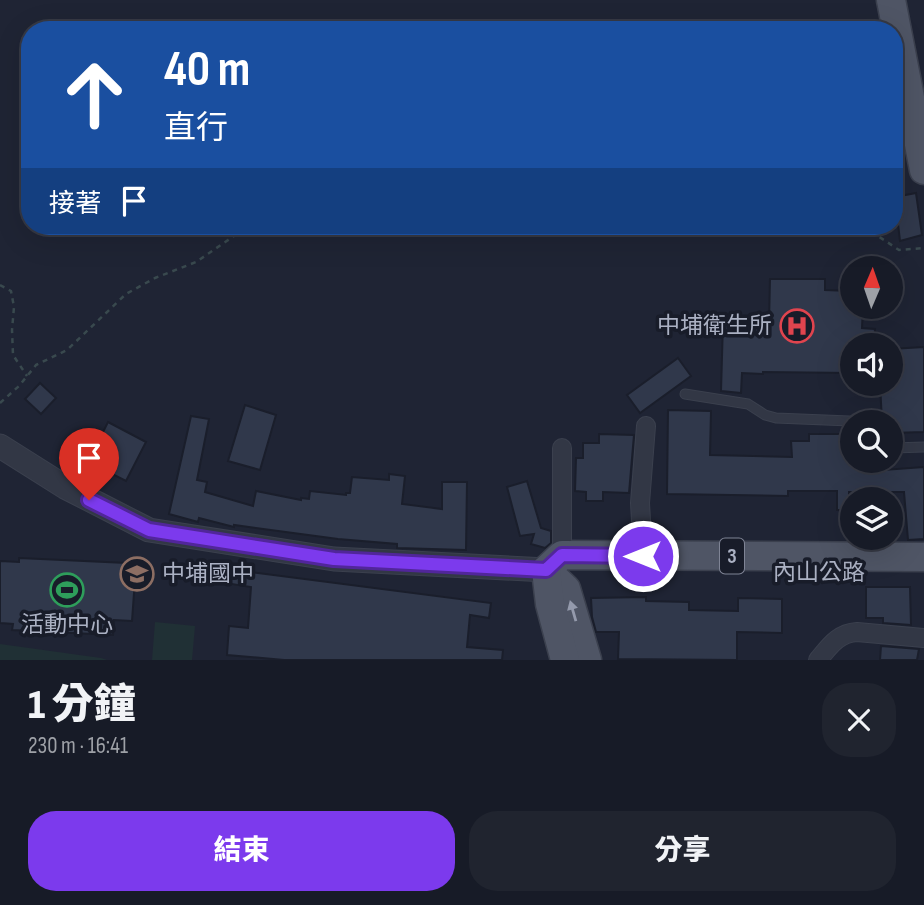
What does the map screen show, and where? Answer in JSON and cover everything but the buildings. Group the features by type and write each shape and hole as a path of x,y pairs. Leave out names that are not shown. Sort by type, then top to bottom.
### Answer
{"main road":[{"path":"891,0 895,21"},
{"path":"907,0 924,101"},
{"path":"903,62 924,170"},
{"name":"內山公路","path":"554,563 643,556 924,557"},
{"path":"554,563 550,604 565,660"},
{"path":"554,563 566,589 587,660"},
{"name":"內山公路","path":"554,563 565,574 924,572"}],"street":[{"path":"643,556 640,503 646,426"},
{"path":"0,446 65,487 149,530 334,559 554,563 562,448"},
{"path":"818,660 835,639 847,632 924,638"}],"lane":[{"path":"685,394 748,404 765,415 776,418 840,421"},
{"path":"903,448 924,447"}],"path":[{"path":"0,403 19,386 36,365 67,350 126,294 155,278 196,262 235,235"},
{"path":"876,235 899,250 924,247"},
{"path":"0,285 11,291 14,307 13,355 27,376"}],"shaded area":[{"path":"155,622 195,626 192,660 152,660"},
{"path":"0,644 101,658 107,660 0,660"}],"place":[{"name":"中埔衛生所","path":"797,326"},
{"name":"中埔國中","path":"137,574"},
{"name":"活動中心","path":"67,590"}],"route":[{"path":"89,500 149,530 334,559 546,570 562,555 643,556"}]}
